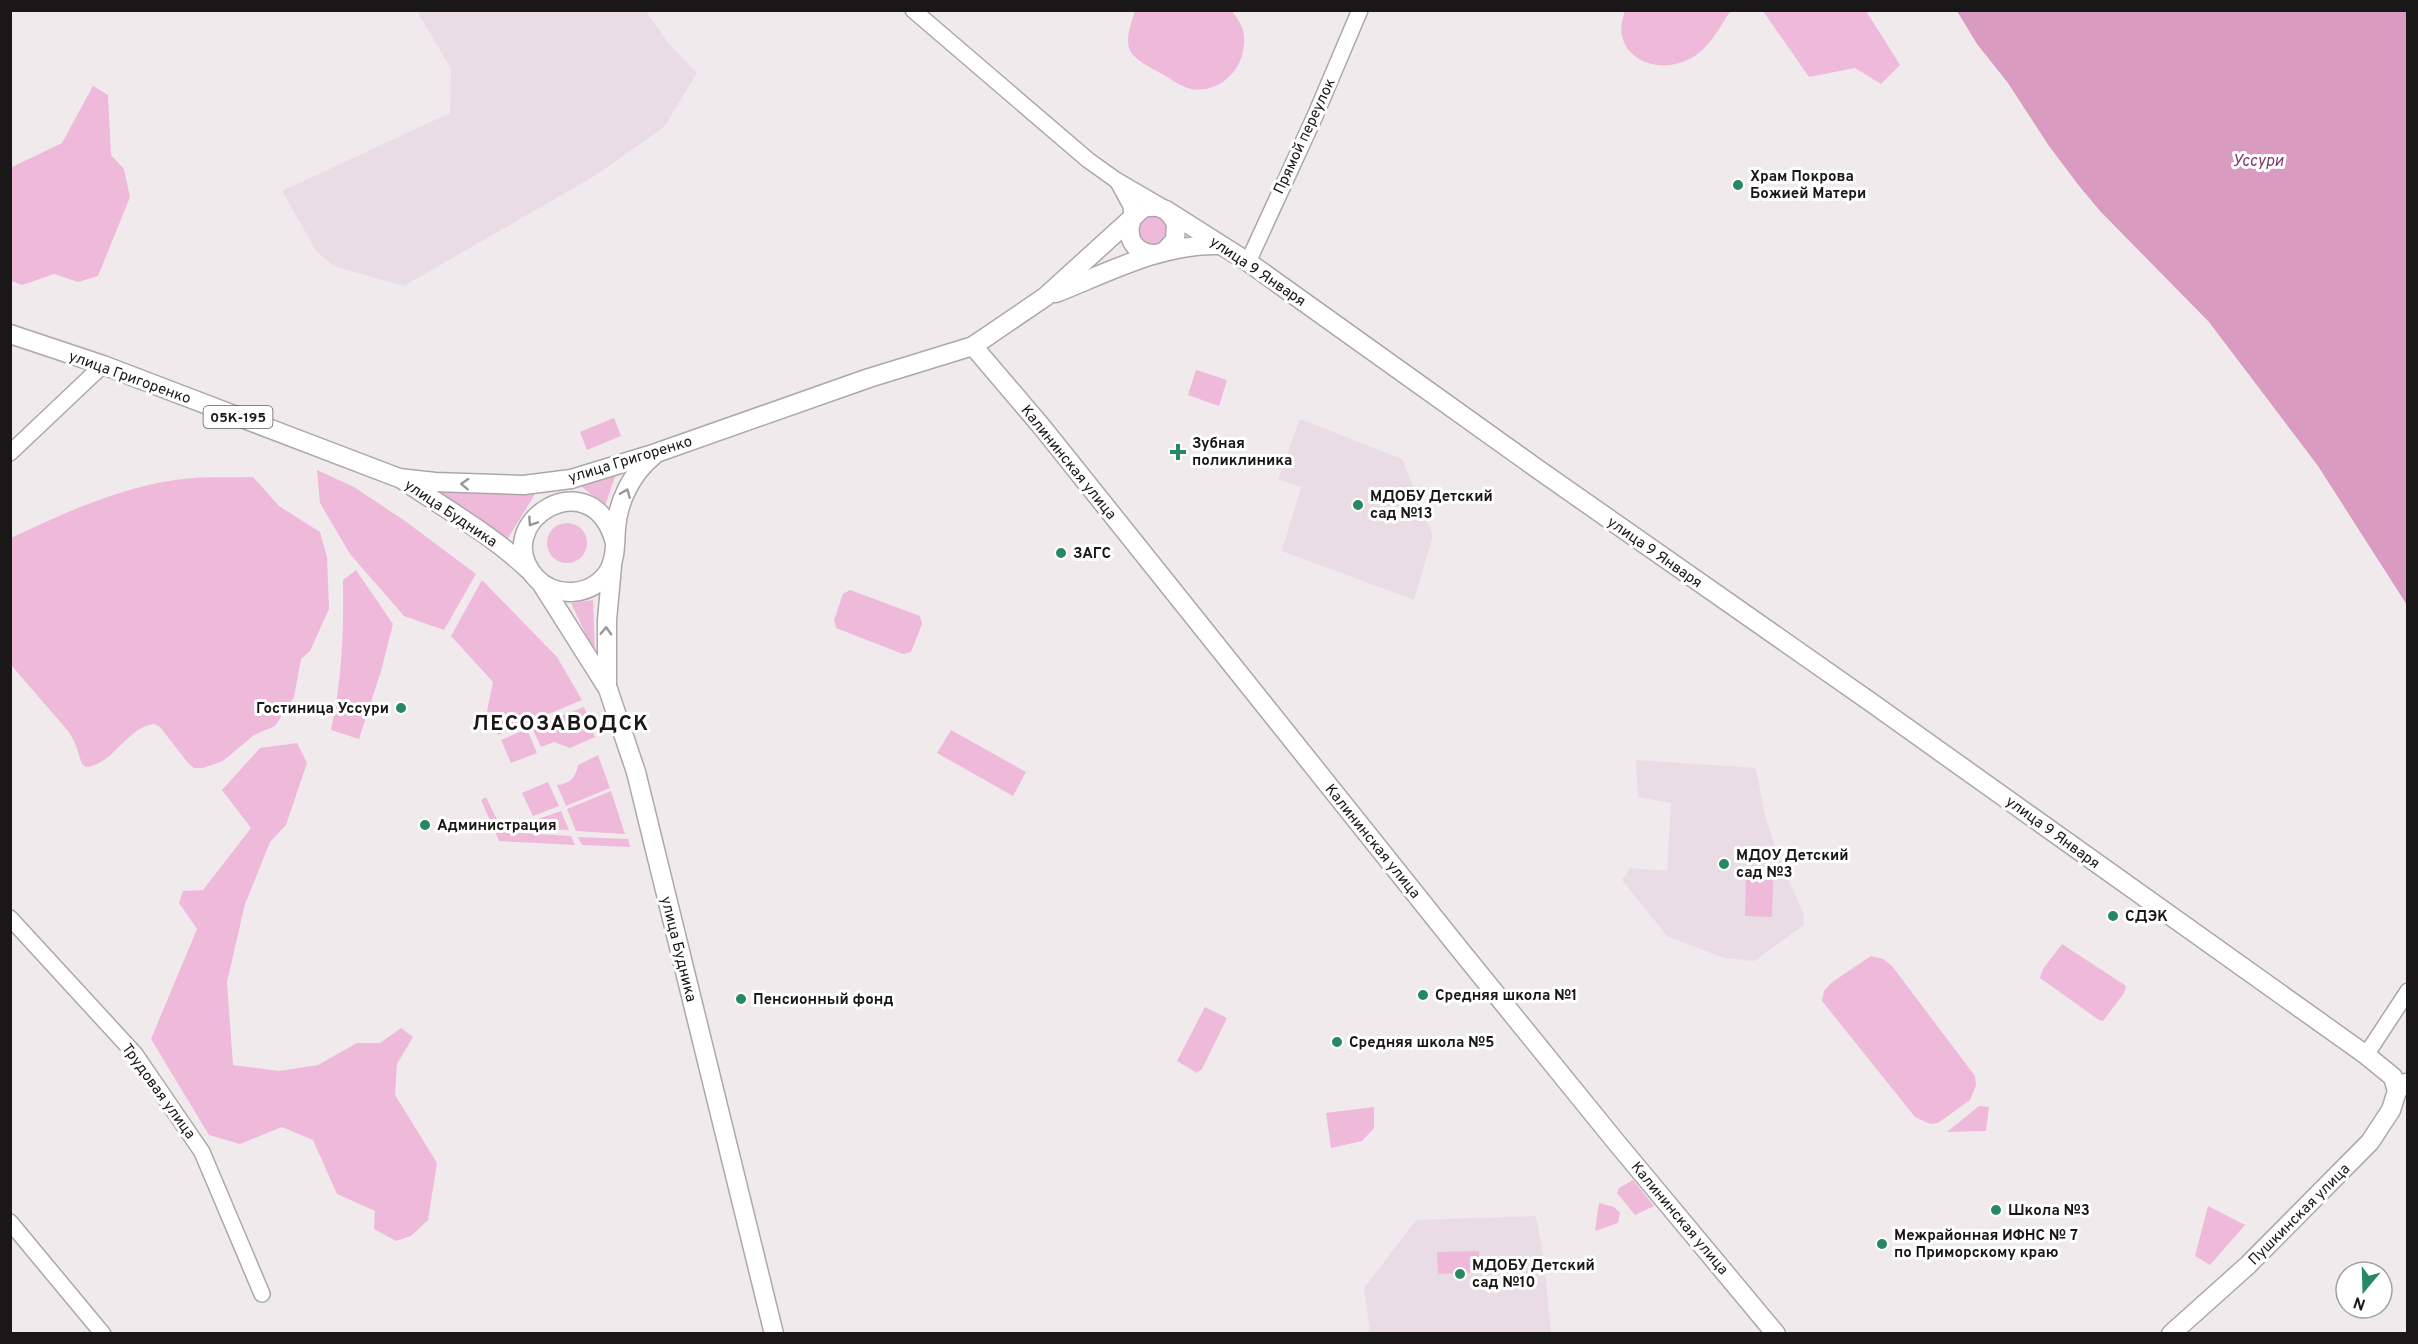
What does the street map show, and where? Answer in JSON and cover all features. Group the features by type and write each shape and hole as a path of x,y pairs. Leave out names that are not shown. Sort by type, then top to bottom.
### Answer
{"main road":[{"path":"1151,206 1166,210 1173,216 1177,232 1170,247 1045,297 1143,208 1151,206"},
{"name":"улица 9 Января","path":"1166,210 1248,262 1530,464 1872,703 2366,1055 2402,1086"},
{"path":"1132,219 1129,226 1131,241 1142,252 1159,253 1189,246 1220,245"},
{"name":"улица Григоренко","path":"10,334 103,365 399,478 435,482 524,485 579,477 656,453 869,378 973,346 1045,297"},
{"name":"Калининская улица","path":"973,346 1209,634 1611,1135 1776,1334"},
{"path":"608,689 605,655 607,620 619,511 627,489 643,464 656,453"},
{"path":"524,485 562,501 577,502 597,511 611,528 614,551 608,572 598,583 585,590 570,593 555,590 536,577 525,558 524,543 527,528 542,511 562,501 579,477"},
{"name":"улица Будника","path":"399,478 491,538 536,577 608,689 636,772 774,1334"},
{"name":"Пушкинская улица","path":"2171,1334 2248,1265 2370,1142 2391,1110 2402,1086"}],"street":[{"name":"улица 9 Января","path":"913,10 1088,160 1166,210"},
{"name":"Прямой переулок","path":"1248,262 1315,116 1359,10"},
{"path":"1116,180 1131,206 1132,219"},
{"path":"10,453 103,365"},
{"name":"Трудовая улица","path":"10,918 135,1054 202,1152 262,1294"},
{"path":"2366,1055 2408,991"},
{"path":"10,1222 103,1334"}],"shaded area":[{"path":"1625,10 1733,11 1729,13 1699,53 1685,61 1671,65 1658,65 1636,57 1627,48 1622,25"},
{"path":"417,11 646,11 668,43 697,73 664,127 596,175 404,286 334,266 317,252 282,191 450,113 451,69"},
{"path":"1135,11 1232,11 1243,30 1243,53 1239,64 1224,81 1214,86 1191,89 1180,85 1141,62 1130,50 1128,35"},
{"path":"1763,11 1866,11 1900,65 1881,84 1855,68 1809,77"},
{"path":"93,86 108,95 111,155 124,169 130,197 98,276 78,282 54,274 22,285 11,281 11,164 12,167 62,143"},
{"path":"1152,215 1157,215 1169,224 1166,243 1151,247 1142,241 1139,229 1142,222"},
{"path":"1196,370 1227,380 1219,406 1188,395"},
{"path":"614,418 621,436 587,450 580,432"},
{"name":"МДОБУ Детский сад №13","path":"1300,419 1402,459 1433,536 1414,600 1282,551 1301,487 1278,479"},
{"path":"317,470 354,487 405,521 476,574 444,630 404,616 350,554 320,503"},
{"path":"617,471 605,506 576,482"},
{"path":"253,477 279,506 320,532 327,557 329,609 310,651 301,659 294,697 275,726 254,735 223,761 203,768 194,768 188,763 160,727 154,724 136,732 104,760 86,767 82,764 69,732 11,665 11,538 71,511 132,489 184,479"},
{"path":"422,484 535,494 507,540"},
{"path":"567,523 575,524 581,529 586,535 586,551 581,557 575,562 567,563 559,562 553,557 548,551 547,543 548,535 553,529 559,524"},
{"path":"356,570 393,624 381,671 359,739 331,730 342,655 343,580"},
{"path":"482,580 557,657 582,700 498,735 487,711 493,682 451,636"},
{"path":"850,590 920,616 922,624 911,652 903,654 836,628 834,620 843,594"},
{"path":"593,600 595,654 571,603"},
{"path":"584,707 595,737 570,748 554,742 541,747 532,728"},
{"path":"527,729 537,753 511,763 501,740"},
{"path":"951,730 1026,772 1013,796 937,753"},
{"path":"297,743 307,763 286,825 270,842 245,904 227,982 233,1065 279,1071 318,1065 357,1043 380,1043 401,1028 413,1037 397,1064 395,1095 437,1163 428,1220 411,1236 396,1241 374,1229 375,1211 337,1194 313,1140 282,1127 240,1144 209,1135 151,1039 197,929 179,903 183,891 203,890 251,828 222,790 260,748"},
{"path":"598,755 610,788 566,806 557,785 568,782 574,777 578,765"},
{"name":"МДОУ Детский сад №3","path":"1636,760 1756,768 1765,816 1780,861 1803,912 1804,925 1754,961 1724,958 1667,936 1622,880 1630,868 1667,871 1671,803 1638,797"},
{"path":"548,782 559,806 533,816 522,793"},
{"path":"611,791 625,834 576,831 567,809"},
{"path":"486,797 503,832 571,836 575,845 499,841 481,800"},
{"path":"561,811 569,830 538,829 535,820"},
{"path":"578,837 628,839 630,847 582,845"},
{"path":"1746,878 1773,879 1772,917 1745,916"},
{"path":"2062,944 2126,986 2124,993 2103,1021 2040,978 2043,969"},
{"path":"1871,956 1883,959 1892,966 1975,1076 1976,1085 1970,1100 1938,1123 1930,1124 1915,1117 1822,1001 1824,991 1831,983"},
{"path":"1205,1007 1227,1018 1202,1069 1197,1073 1177,1061"},
{"path":"1979,1106 1989,1107 1986,1131 1947,1132"},
{"path":"1374,1107 1374,1128 1362,1141 1331,1148 1326,1113"},
{"path":"1633,1180 1654,1206 1635,1215 1617,1193 1619,1188"},
{"path":"1599,1203 1614,1207 1620,1213 1618,1223 1595,1231"},
{"path":"2208,1206 2245,1225 2210,1265 2195,1256"},
{"name":"МДОБУ Детский сад №10","path":"1536,1216 1544,1260 1551,1333 1370,1333 1364,1288 1416,1220"},
{"path":"1479,1251 1480,1272 1438,1274 1437,1252"}],"water":[{"name":"Уссури","path":"1957,11 2407,11 2407,605 2318,466 2209,322 2100,211 2080,187 2049,146 2008,83 1977,44"}],"place":[{"name":"Храм Покрова Божией Матери","path":"1738,185"},
{"name":"Зубная поликлиника","path":"1178,452"},
{"name":"МДОБУ Детский сад №13","path":"1358,505"},
{"name":"ЗАГС","path":"1061,553"},
{"name":"Гостиница Уссури","path":"401,708"},
{"name":"Администрация","path":"425,825"},
{"name":"МДОУ Детский сад №3","path":"1724,864"},
{"name":"СДЭК","path":"2113,916"},
{"name":"Средняя школа №1","path":"1423,995"},
{"name":"Пенсионный фонд","path":"741,999"},
{"name":"Средняя школа №5","path":"1337,1042"},
{"name":"Школа №3","path":"1996,1210"},
{"name":"Межрайонная ИФНС № 7 по Приморскому краю","path":"1882,1244"},
{"name":"МДОБУ Детский сад №10","path":"1460,1274"}],"district":[{"name":"ЛЕСОЗАВОДСК","path":"561,723"}]}
